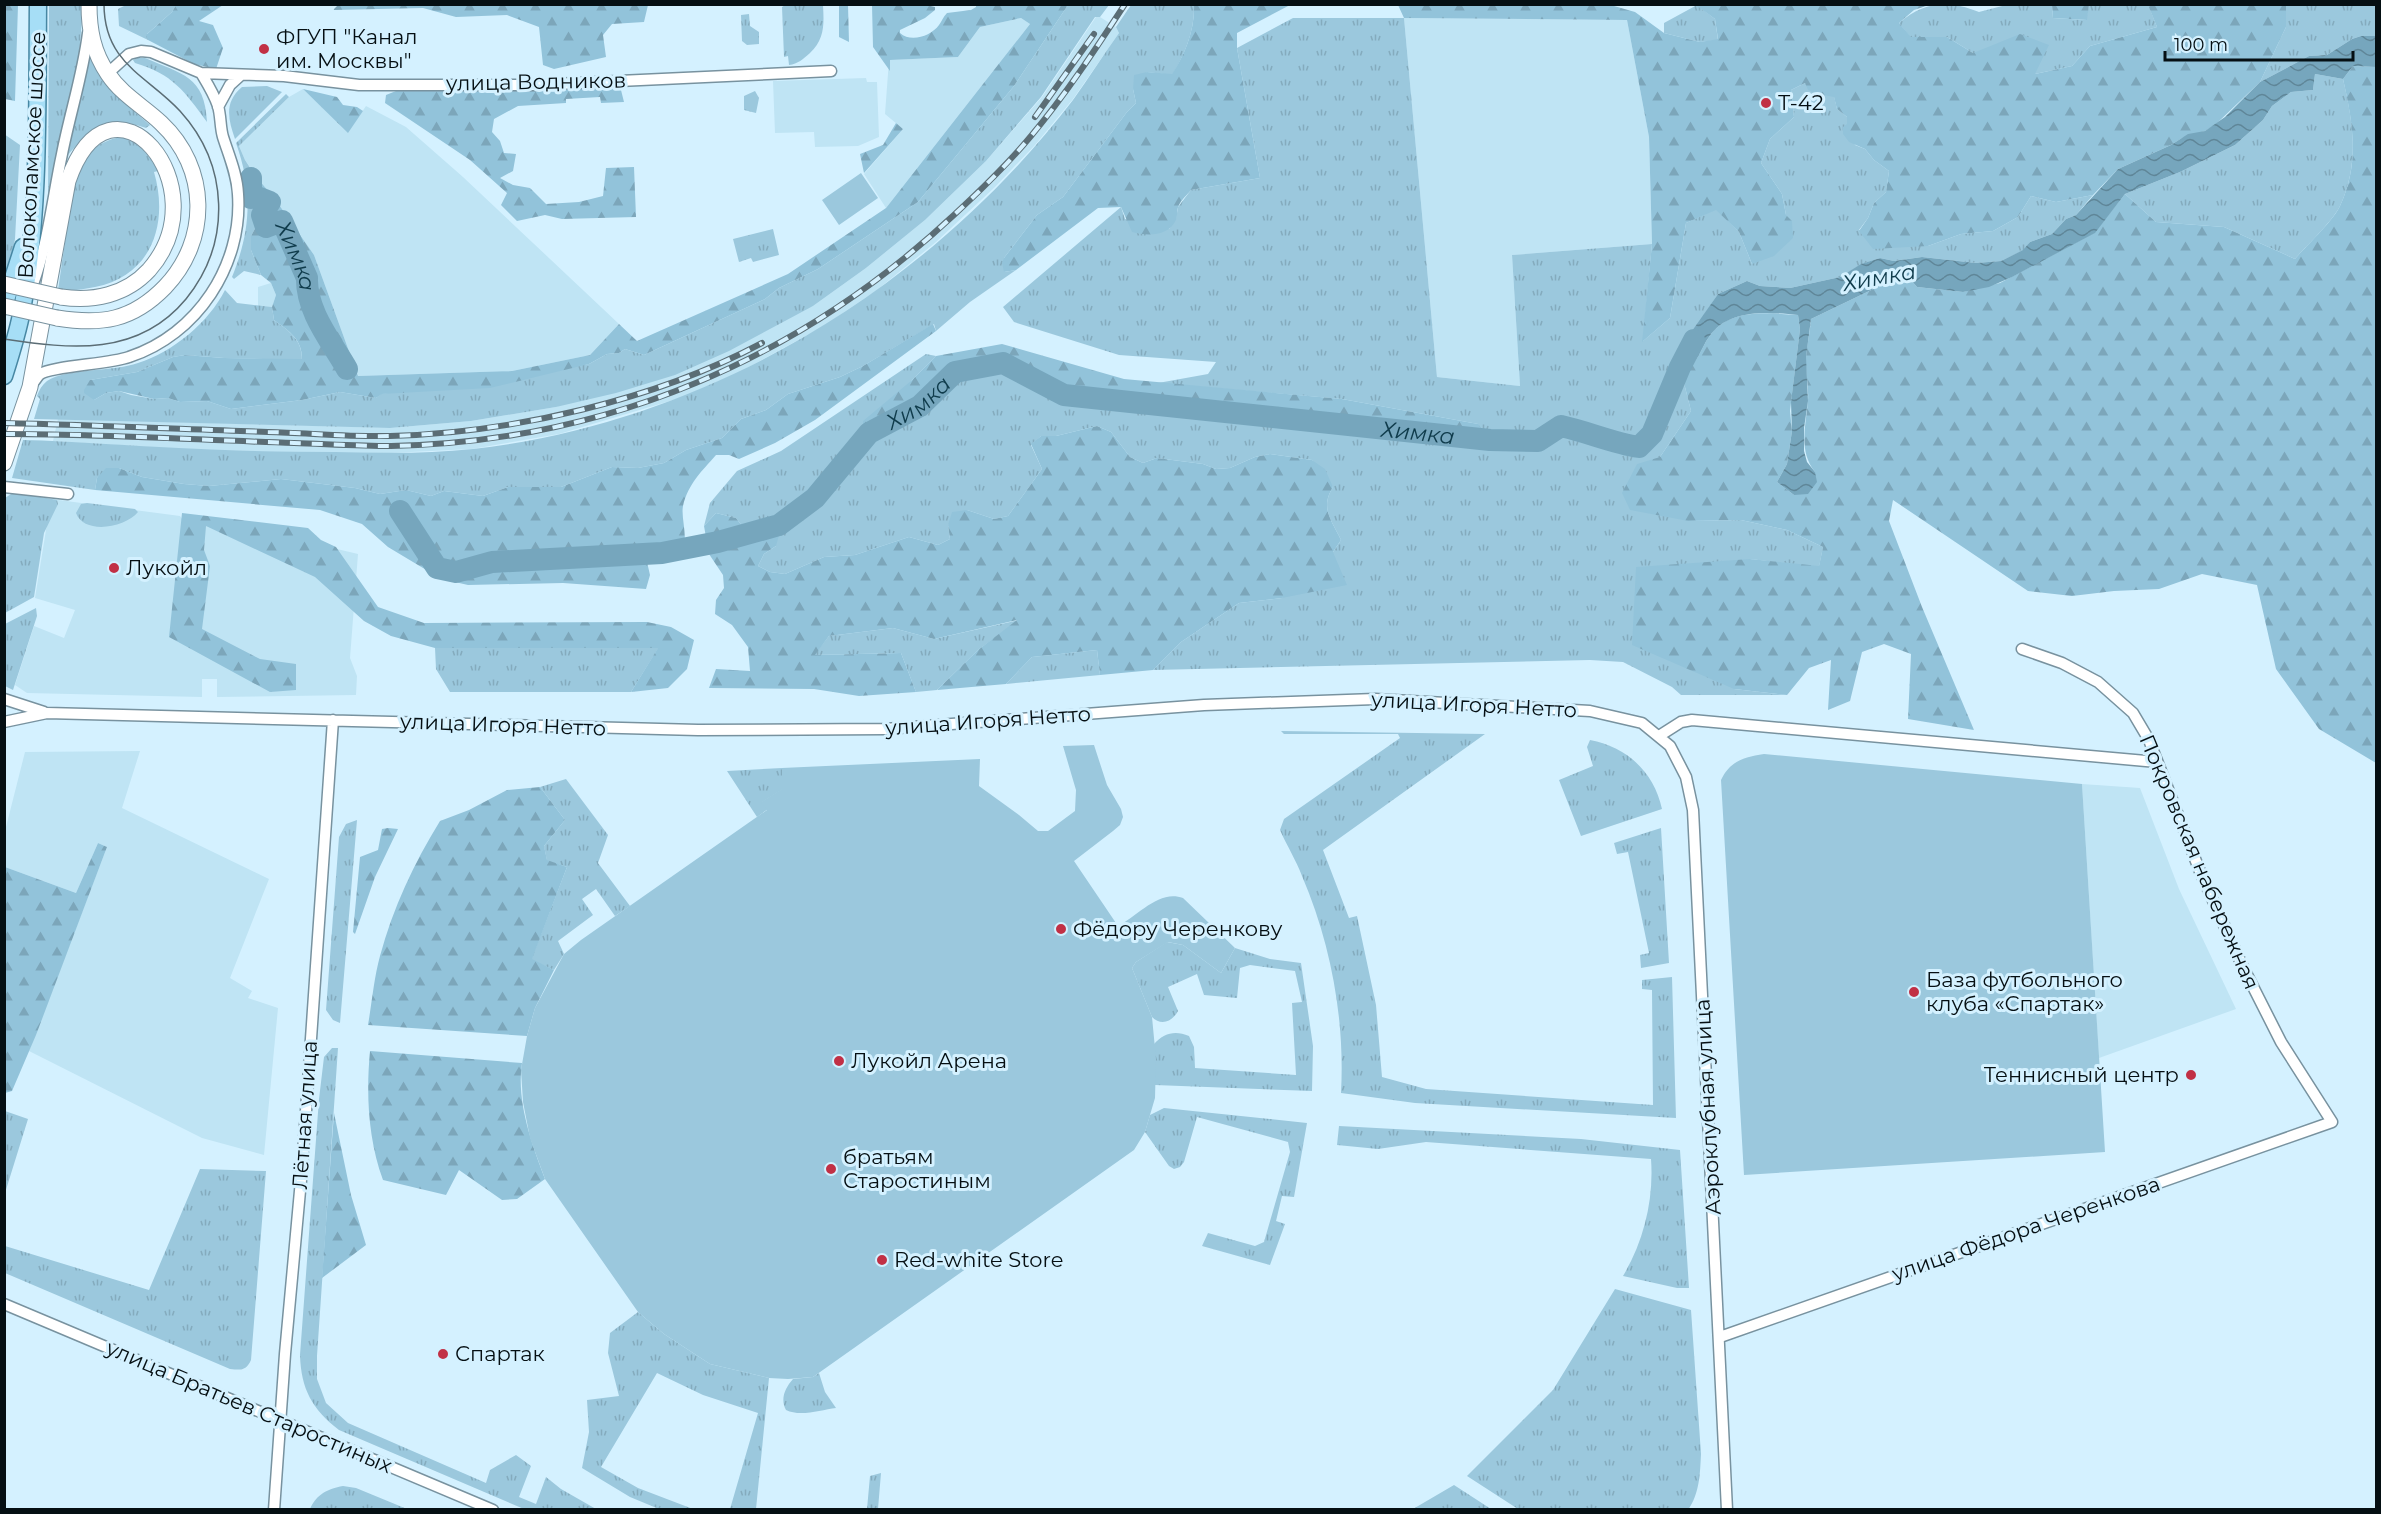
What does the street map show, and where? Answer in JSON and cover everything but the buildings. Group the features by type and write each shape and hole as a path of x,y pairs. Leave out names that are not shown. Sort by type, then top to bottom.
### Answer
{"main road":[{"name":"Волоколамское шоссе","path":"4,376 22,312 33,210 38,4"},
{"path":"33,210 4,306 86,323 111,320 133,312 156,296 171,281 185,260 196,236 199,205 197,189 186,157 162,124 126,95 108,74 94,46 89,24 89,4"},
{"path":"4,284 61,297 91,299 116,292 144,275 160,254 172,223 172,185 165,166 146,139 121,129 105,132 87,143 75,160 68,181 51,272 30,387 4,463"}],"street":[{"path":"22,312 48,237 62,154 81,75 89,24"},
{"name":"улица Водников","path":"108,74 129,54 141,51 151,52 201,73 284,76 359,85 521,85 831,71"},
{"path":"30,387 40,375 50,370 130,357 155,345 188,321 206,302 229,260 237,232 236,176 222,134 218,107 201,73"},
{"path":"218,107 230,86 241,75"},
{"path":"4,487 68,494"},
{"name":"Покровская набережная","path":"2022,649 2062,663 2098,682 2133,713 2149,740 2199,868 2241,963 2281,1042 2332,1122"},
{"path":"4,699 47,713"},
{"name":"улица Игоря Нетто","path":"47,713 671,730 885,729 1204,705 1376,699 1590,711 1642,723"},
{"path":"4,722 47,713"},
{"name":"Лётная улица","path":"274,1509 302,1169 333,720"},
{"path":"1659,736 1681,722 1692,720 2157,762"},
{"name":"Аэроклубная улица","path":"1642,723 1670,746 1686,777 1693,810 1727,1509"},
{"name":"улица Фёдора Черенкова","path":"1720,1337 2332,1122"},
{"name":"улица Братьев Старостиных","path":"4,1304 493,1509"}],"shaded area":[{"path":"1096,17 1116,27 1119,33 1073,99 1035,145 995,187 936,242 877,290 822,327 738,373 680,398 559,434 472,449 390,453 291,452 181,449 53,441 58,419 390,428 471,421 556,407 813,306 866,268 925,220 986,161 1042,97"},
{"path":"1021,18 1030,24 886,208 864,174 903,129 885,114 889,60 958,57 980,27"},
{"path":"1404,18 1627,20 1649,137 1652,244 1512,255 1520,386 1437,377"},
{"path":"866,78 867,82 877,82 879,137 858,146 815,147 814,132 775,133 773,81"},
{"path":"303,89 348,132 366,106 406,127 463,177 619,324 590,355 512,371 358,376 314,255 245,160 239,146 289,97"},
{"path":"271,283 276,295 272,307 258,306 258,287"},
{"path":"51,499 180,516 195,536 206,518 358,554 350,658 357,676 356,695 217,697 217,679 202,679 202,697 27,693 15,685 34,626 64,638 75,610 35,598"},
{"path":"140,751 122,808 269,879 230,978 252,991 248,998 278,1008 264,1155 202,1138 29,1051 107,847 98,843 76,893 5,867 5,831 25,752"},
{"path":"2082,784 2140,788 2179,889 2236,1009 2099,1058"}],"green space":[{"path":"5,4 18,5 15,101 5,99"},
{"path":"787,4 823,5 823,25 819,42 803,59 789,65 788,56 784,57 782,7"},
{"path":"1591,4 1614,6 1635,12 1664,33 1700,42 1718,39 1715,19 1696,5 1929,5 1914,10 1899,23 1911,37 1947,37 1973,53 2020,34 2049,45 2035,74 2072,66 2090,46 2157,27 2148,5 2286,5 2286,27 2260,82 2215,125 2118,169 2093,195 2056,202 2031,196 2018,217 1993,231 1961,234 1928,246 1873,249 1859,231 1874,203 1886,192 1889,171 1874,160 1865,149 1849,142 1843,134 1847,117 1837,109 1834,97 1816,94 1808,90 1805,83 1791,90 1794,117 1770,139 1761,163 1782,194 1786,215 1792,221 1793,238 1774,256 1752,264 1739,232 1716,210 1686,223 1670,318 1642,342 1652,244 1649,137 1627,20 1404,18 1398,5"},
{"path":"1947,4 1979,12 2006,5 2052,5 2053,18 2086,20 2089,5 2148,4 2157,27 2090,46 2072,66 2035,74 1973,53 1947,37 1911,38 1899,23 1918,10"},
{"path":"49,5 83,5 78,71 48,199"},
{"path":"126,5 176,5 172,12 147,34 148,40 119,26 118,9"},
{"path":"176,5 223,5 199,21 213,25 223,48 216,69 194,64 148,40 146,35 172,12"},
{"path":"338,5 648,5 644,22 612,24 603,35 606,57 554,69 543,65 539,27 507,15 456,17 423,8 333,10"},
{"path":"839,5 848,5 849,42 839,37"},
{"path":"872,5 935,7 935,10 925,18 900,30 900,33 905,36 915,38 935,29 947,13 971,10 976,5 1068,5 1014,86 918,202 818,269 779,288 765,299 644,355 625,349 619,353 607,354 589,364 490,388 382,394 376,398 340,392 302,400 231,409 207,401 180,402 168,398 154,399 119,391 106,393 94,400 84,393 90,380 137,372 173,357 185,355 302,359 297,341 290,332 274,320 272,307 276,295 271,283 261,275 251,250 251,236 257,225 259,213 255,175 314,255 358,376 512,371 590,355 619,324 637,341 788,274 886,208 1030,24 1021,18 980,27 958,57 890,60 890,71 873,47"},
{"path":"1068,5 1109,5 1100,17 1095,17 1041,97 986,161 925,220 866,268 813,306 729,351 675,375 616,393 556,407 471,421 390,428 34,419 40,399 37,396 47,381 66,374 128,366 151,358 177,344 200,324 225,290 237,303 272,307 274,320 290,332 297,341 302,360 185,355 173,357 137,372 90,380 94,400 106,393 119,391 154,399 168,398 180,402 207,401 231,409 302,400 340,392 376,398 381,394 589,364 607,354 619,353 625,349 644,355 765,299 779,288 818,269 918,202 1014,86"},
{"path":"1131,5 1194,5 1193,23 1185,50 1172,75 1147,72 1133,89 1136,103 1063,197 1037,215 1004,258 1004,272 1016,270 970,302 936,331 934,324 863,366 840,377 788,394 766,410 741,419 722,438 686,450 664,463 638,468 612,467 561,487 508,487 483,496 444,491 431,496 406,490 380,494 355,488 281,479 209,486 142,477 119,468 97,478 95,490 12,478 23,440 276,452 404,453 473,449 561,434 646,410 729,376 807,335 882,286 952,230 1016,168 1073,100 1119,33 1116,27"},
{"path":"1194,5 1290,5 1237,33 1237,48 1260,178 1191,190 1180,203 1177,218 1172,226 1157,234 1132,232 1121,207 1098,208 1016,270 1004,272 1002,263 1004,258 1037,215 1063,197 1136,103 1133,89 1134,75 1147,72 1172,74 1188,41 1193,23"},
{"path":"1697,5 1715,19 1718,40 1700,42 1664,33 1664,23"},
{"path":"2052,5 2089,5 2087,20 2053,18"},
{"path":"2286,5 2376,5 2376,36 2361,36 2327,55 2309,56 2260,82 2286,27"},
{"path":"749,14 750,26 759,32 759,44 747,45 742,41 741,15"},
{"path":"1293,18 1404,18 1437,377 1520,386 1512,255 1652,244 1643,341 1670,318 1686,223 1716,209 1739,232 1752,264 1786,215 1782,194 1761,163 1770,139 1794,117 1791,90 1805,83 1816,94 1834,96 1837,109 1847,117 1855,145 1865,149 1874,160 1889,171 1886,192 1874,203 1868,218 1859,230 1928,246 1961,234 1993,231 2018,217 2031,196 2056,202 2093,195 2076,215 2066,219 2052,234 2030,242 2024,250 2001,261 1976,263 1922,257 1894,261 1880,258 1862,264 1840,277 1790,288 1760,286 1747,281 1718,294 1688,339 1680,367 1691,411 1660,457 1688,521 1741,520 1787,530 1823,547 1819,567 1750,559 1734,689 1787,695 1681,695 1672,687 1623,662 1590,660 1153,670 1181,642 1239,603 1282,598 1333,552 1341,540 1328,514 1327,501 1333,487 1312,460 1270,454 1255,457 1230,468 1216,469 1203,464 1157,458 1143,463 1130,457 1111,432 1097,426 1056,436 1041,436 1031,445 1042,469 1008,516 994,519 967,510 948,525 950,539 938,545 909,537 855,555 824,557 785,574 770,572 758,566 764,554 776,546 753,540 736,518 716,513 704,526 710,503 737,471 781,451 926,354 936,356 912,380 864,439 869,433 920,406 955,372 1003,363 1064,395 1478,424 1342,399 1158,383 1208,374 1216,362 1119,355 1014,322 1003,307 1121,207 1125,219 1169,229 1176,219 1178,207 1191,190 1260,178 1237,48"},
{"path":"89,52 108,84 150,125 146,128 122,123 102,126 85,137 68,155"},
{"path":"145,58 170,68 189,79 202,95 207,122 177,85 148,67 135,63 133,60"},
{"path":"2353,66 2376,67 2376,763 2319,729 2276,669 2257,585 2202,574 2159,589 2072,596 2028,591 1893,500 1889,521 1922,607 1974,730 1908,719 1911,654 1884,644 1862,652 1850,701 1828,710 1831,660 1809,668 1787,695 1734,689 1632,645 1636,567 1750,559 1819,566 1823,547 1787,530 1741,520 1688,521 1630,510 1622,493 1637,464 1660,457 1691,411 1680,367 1688,369 1692,365 1717,328 1727,321 1749,314 1798,315 1800,329 1790,411 1792,431 1787,464 1777,482 1794,495 1815,472 1806,455 1804,438 1808,395 1806,357 1811,319 1888,282 1911,280 1917,287 1963,292 2000,283 2094,233 2125,194 2156,222 2224,227 2295,259 2332,218 2346,190 2353,143 2350,111 2343,79"},
{"path":"2315,74 2343,79 2352,127 2352,158 2346,190 2337,212 2295,259 2224,227 2156,222 2125,194 2180,172 2235,145 2263,120 2272,106 2291,92 2313,90"},
{"path":"267,86 282,92 235,139 229,118 232,99 242,87"},
{"path":"620,86 624,102 601,103 600,97 566,99 566,103 518,106 494,119 492,132 500,141 504,153 516,154 513,171 500,178 513,185 530,188 546,204 579,202 603,196 606,168 634,167 636,217 562,219 545,215 517,221 501,205 507,193 470,160 385,103 386,95 401,89"},
{"path":"303,89 337,97 343,105 357,107 363,111 348,133"},
{"path":"755,91 759,98 756,113 744,110 744,96"},
{"path":"286,94 289,97 239,146 255,175 259,213 257,225 251,236 251,250 261,275 244,271 234,279 232,277 243,243 247,210 245,178 236,143"},
{"path":"896,123 903,129 864,173 860,154 883,145"},
{"path":"4,134 20,145 15,239 8,277 4,276"},
{"path":"121,137 143,150 158,171 154,172 159,210 152,244 143,259 130,272 115,281 95,287 58,290 74,180 80,164 97,146"},
{"path":"861,173 878,198 839,225 822,200"},
{"path":"773,229 779,255 753,262 751,258 739,262 733,239"},
{"path":"933,324 936,331 815,420 775,443 739,459 729,455 716,455 696,478 685,498 683,549 671,559 650,557 647,562 650,575 646,589 563,583 468,585 446,580 423,568 388,547 362,524 320,510 95,490 97,478 106,468 119,468 142,477 184,484 209,486 281,479 355,488 380,494 406,490 431,496 444,491 483,496 508,487 561,487 612,467 638,468 664,463 686,450 722,438 741,419 766,410 788,394 840,377 863,366"},
{"path":"1002,344 1124,379 1342,399 1478,424 1490,440 1064,395 1003,363 955,372 920,406 869,433 863,440 863,421 912,380 936,356"},
{"path":"1097,426 1111,432 1130,457 1143,463 1157,458 1203,464 1216,469 1230,468 1255,457 1270,454 1312,460 1325,469 1333,487 1327,501 1328,514 1341,540 1333,552 1347,585 1282,598 1239,603 1181,642 1153,670 1100,675 1097,650 1032,657 1006,684 937,690 978,650 1017,620 934,639 893,628 829,636 815,655 901,653 916,692 859,696 814,689 709,688 716,669 750,671 748,647 732,625 715,614 716,600 724,588 723,575 709,554 704,526 716,513 736,518 753,540 780,532 776,546 764,554 758,566 770,572 785,574 824,557 855,555 909,537 938,545 950,539 948,525 952,512 967,510 994,519 1008,516 1042,469 1031,444 1041,436 1056,436"},
{"path":"14,492 57,500 58,504 44,533 34,597 5,613 5,498"},
{"path":"81,504 135,509 138,512 124,522 96,527 80,520 76,513"},
{"path":"182,513 308,528 321,540 336,547 378,607 424,623 647,622 671,627 694,640 687,669 668,688 631,692 658,648 435,648 391,636 364,621 315,577 206,526 204,550 210,566 202,629 260,659 296,664 296,690 270,692 169,637"},
{"path":"36,608 37,616 13,690 5,686 5,624"},
{"path":"1019,620 978,650 937,690 916,692 901,653 814,655 829,636 893,628 934,639"},
{"path":"659,647 631,692 450,692 436,669 435,648"},
{"path":"1097,650 1100,675 1006,684 1032,657"},
{"path":"1281,731 1485,734 1323,850 1349,918 1357,916 1376,1005 1382,1077 1426,1089 1653,1105 1652,990 1642,989 1642,980 1672,977 1676,1118 1415,1103 1341,1093 1341,1037 1328,955 1300,870 1280,830 1284,819 1400,738 1398,734 1284,734"},
{"path":"1590,740 1616,749 1637,763 1653,784 1662,809 1581,836 1559,780 1593,766 1587,747"},
{"name":"Лукойл Арена","path":"1094,745 1107,785 1123,817 1120,825 1074,861 1118,926 1157,900 1174,896 1183,898 1235,948 1221,973 1183,945 1168,942 1136,962 1132,968 1152,1017 1156,1059 1155,1098 1145,1132 1134,1150 813,1377 769,1378 710,1364 664,1334 638,1312 545,1179 530,1138 523,1102 521,1070 527,1036 535,1008 564,954 767,810 761,802 782,789 782,768 980,759 979,786 1038,831 1048,831 1075,811 1076,790 1063,746"},
{"name":"База футбольного клуба «Спартак»","path":"1764,754 2082,784 2105,1152 1744,1175 1721,780 1733,764"},
{"path":"782,768 783,789 762,802 768,809 757,817 727,771"},
{"path":"566,779 608,835 598,863 630,906 615,916 596,889 582,899 593,915 558,941 564,954 554,970 531,960 567,867 547,861 544,846 565,820 540,787"},
{"path":"540,787 565,820 544,846 547,860 567,867 532,959 554,970 535,1008 527,1036 368,1025 378,964 391,921 421,853 440,821 469,810 507,790"},
{"path":"357,820 340,1023 333,1020 326,1010 339,837 346,824"},
{"path":"1661,828 1669,963 1641,968 1640,955 1649,953 1628,852 1617,854 1614,843"},
{"path":"382,829 398,829 375,877 355,934 353,932 360,857 378,850"},
{"path":"98,843 107,847 36,1035 12,1091 5,1093 5,867 76,893"},
{"path":"1167,942 1183,945 1221,973 1235,948 1270,959 1301,963 1313,1046 1312,1091 1155,1085 1154,1044 1162,1037 1174,1033 1189,1036 1194,1047 1195,1068 1296,1075 1292,1003 1302,1002 1295,971 1250,965 1240,968 1237,998 1204,995 1197,974 1168,987 1178,1011 1170,1020 1163,1022 1152,1017 1132,968 1136,962"},
{"path":"332,1048 338,1048 317,1356 317,1379 326,1403 348,1423 486,1483 490,1470 516,1455 531,1466 519,1497 536,1504 546,1477 561,1489 596,1509 524,1509 339,1430 315,1406 303,1378 300,1355 319,1099 324,1057"},
{"path":"370,1051 522,1063 523,1108 530,1137 545,1179 517,1199 502,1200 459,1170 446,1195 383,1180 374,1149 369,1116"},
{"path":"1164,1108 1307,1123 1294,1197 1282,1196 1276,1221 1285,1224 1270,1265 1202,1246 1208,1233 1255,1246 1264,1242 1290,1152 1288,1142 1197,1117 1184,1162 1180,1167 1174,1169 1169,1166 1145,1132 1150,1115"},
{"path":"4,1111 28,1119 5,1193"},
{"path":"334,1113 351,1195 366,1245 322,1278"},
{"path":"1339,1126 1581,1139 1680,1150 1689,1288 1677,1288 1623,1276 1637,1249 1646,1219 1651,1189 1651,1159 1426,1142 1378,1149 1337,1145"},
{"path":"200,1169 266,1171 251,1360 245,1368 230,1369 5,1273 5,1246 149,1290"},
{"path":"1615,1289 1691,1310 1701,1454 1699,1483 1695,1497 1688,1510 1518,1509 1467,1476 1553,1390"},
{"path":"638,1312 664,1334 710,1364 769,1378 756,1509 730,1509 758,1413 703,1395 657,1373 601,1467 638,1488 693,1509 659,1509 630,1497 582,1468 589,1432 587,1400 619,1396 608,1353 610,1333"},
{"path":"819,1373 825,1392 836,1408 804,1413 786,1410 783,1402 784,1394 793,1379 813,1377"},
{"path":"881,1473 878,1509 867,1509 870,1476"},
{"path":"1454,1485 1491,1509 1413,1509"},
{"path":"343,1486 356,1488 407,1509 310,1509 323,1493"}],"water":[{"path":"2361,36 2376,36 2376,67 2353,66 2343,79 2315,74 2313,90 2291,92 2272,106 2263,120 2235,145 2180,172 2125,194 2095,233 2012,277 1989,287 1963,292 1917,287 1911,280 1888,282 1811,319 1806,357 1808,401 1804,428 1804,451 1807,462 1815,472 1817,482 1808,494 1794,495 1777,482 1787,464 1792,431 1791,402 1800,329 1798,315 1750,314 1727,321 1709,337 1688,369 1680,367 1692,331 1718,294 1747,281 1760,286 1790,288 1840,277 1861,264 1880,258 1894,261 1922,257 1976,263 2001,261 2023,250 2030,242 2052,234 2066,219 2076,215 2118,169 2171,145 2188,134 2205,131 2225,117 2260,82 2309,56 2327,55"}],"waterway":[{"name":"Химка","path":"251,178 251,198 257,197 270,202 262,215 266,227 282,221 307,278 315,314 347,369"},
{"name":"Химка","path":"400,511 437,568 456,572 492,562 662,553 718,542 779,525 815,498 869,433 920,406 955,372 1003,363 1064,395 1490,440 1538,441 1561,426 1639,447 1652,434 1694,340"}],"tram line":[{"path":"4,339 78,346 125,340 147,331 167,318 186,299 201,277 211,253 217,229 219,204 216,179 208,155 196,132 180,111 130,67 120,55 111,41 104,4"}],"railway":[{"path":"4,434 379,446 471,441 548,429 623,409 695,383 765,351 831,311 895,266 955,214 1004,166 1044,120 1080,72 1125,4"},
{"path":"1035,117 1094,34"},
{"path":"4,423 360,436 437,433 485,428 582,410 629,397 676,381 762,343"}],"place":[{"name":"ФГУП \"Канал им. Москвы\"","path":"264,49"},
{"name":"Т-42","path":"1766,103"},
{"name":"Лукойл","path":"114,568"},
{"name":"Фёдору Черенкову","path":"1061,929"},
{"name":"База футбольного клуба «Спартак»","path":"1914,992"},
{"name":"Лукойл Арена","path":"839,1061"},
{"name":"Теннисный центр","path":"2191,1075"},
{"name":"братьям Старостиным","path":"831,1169"},
{"name":"Red-white Store","path":"882,1260"},
{"name":"Спартак","path":"443,1354"}]}
